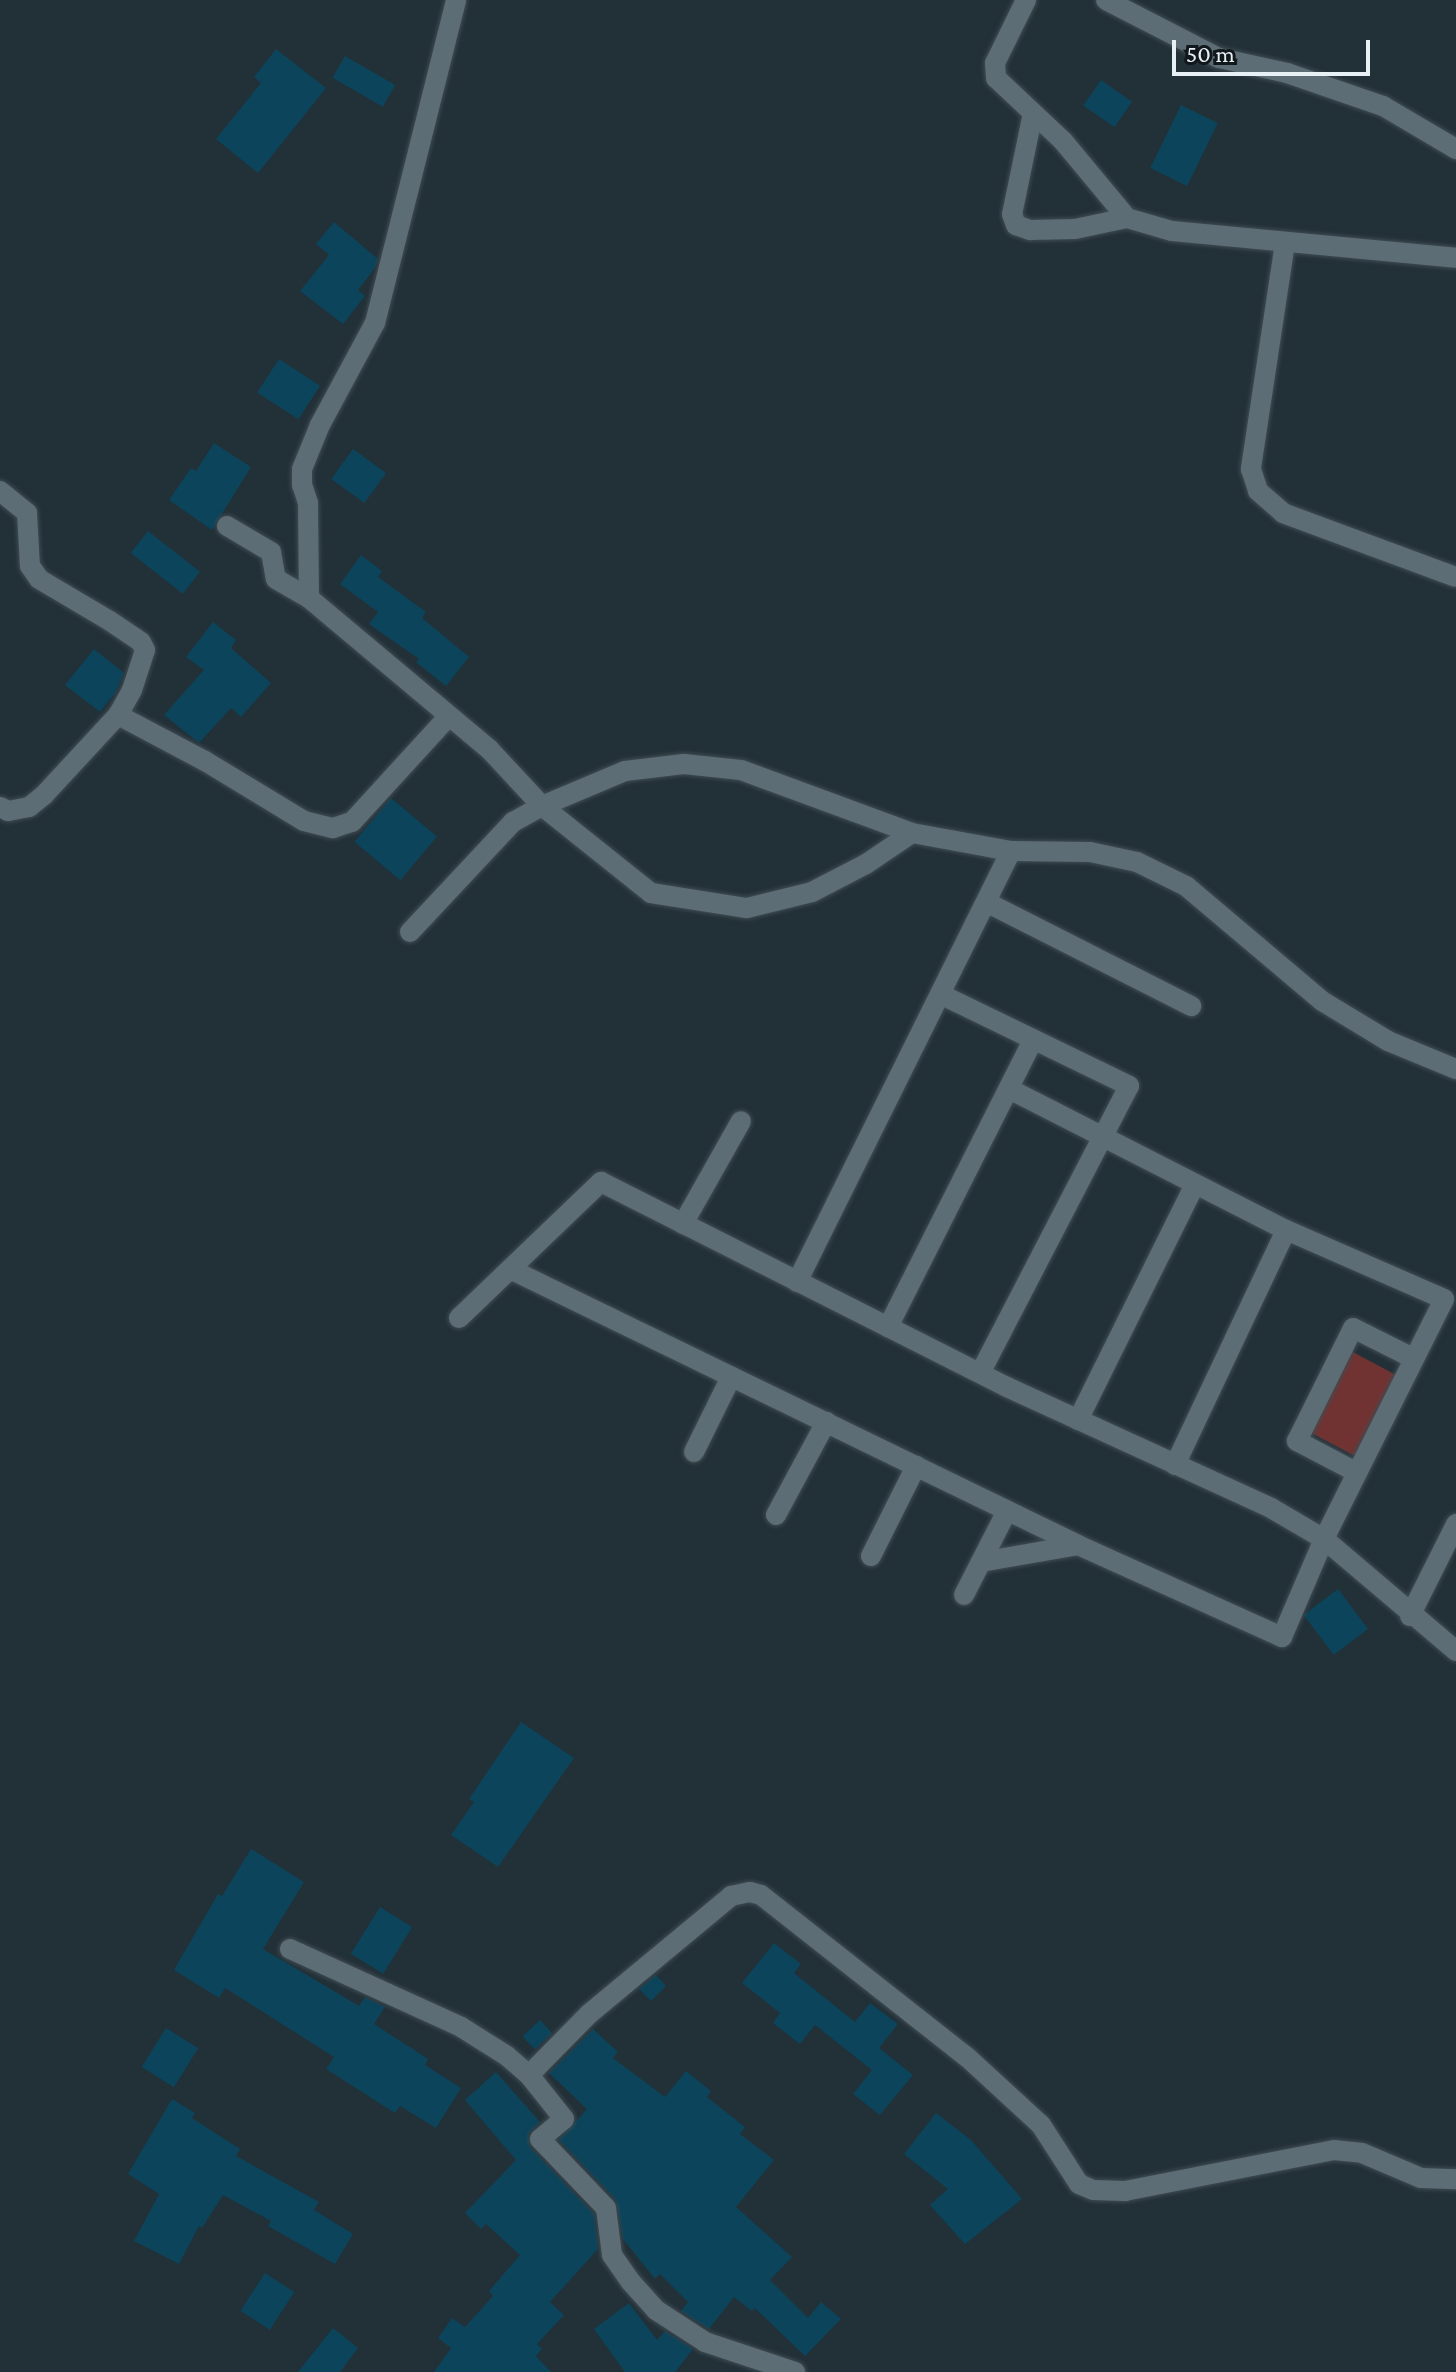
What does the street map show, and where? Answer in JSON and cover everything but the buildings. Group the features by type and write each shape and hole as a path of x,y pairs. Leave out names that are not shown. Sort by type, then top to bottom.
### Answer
{"street":[{"path":"309,598 308,503 302,469 320,425 375,323 456,0"},
{"path":"1026,0 995,63 996,78 1072,151 1127,218"},
{"path":"1106,0 1219,58 1287,73 1383,106 1456,149"},
{"path":"1033,113 1012,214 1016,225 1030,230 1075,229 1127,218 1172,231 1456,258"},
{"path":"1285,243 1251,469 1258,491 1283,513 1456,577"},
{"path":"0,491 27,513 30,566 39,579 141,642 144,658 118,715 29,807 8,811 0,807"},
{"path":"227,526 271,552 274,577 309,598 489,749 542,806 651,893 747,908 812,892 866,864 912,833"},
{"path":"118,715 205,761 304,821 333,828 352,822 448,717"},
{"path":"410,932 513,822 542,806 625,771 684,764 741,770 912,833 1011,851 1090,852 1137,862 1186,886 1322,1001 1388,1041 1456,1069"},
{"path":"797,1282 988,903 1011,851"},
{"path":"988,903 1191,1006"},
{"path":"942,995 1129,1086 980,1373"},
{"path":"888,1327 1033,1040"},
{"path":"512,1270 1078,1545 1282,1637 1356,1472 1413,1358 1450,1295 1286,1230 1009,1089"},
{"path":"683,1224 741,1121"},
{"path":"459,1318 601,1182 980,1373 1271,1508 1324,1539 1410,1616 1456,1651"},
{"path":"1078,1420 1195,1184"},
{"path":"1175,1465 1286,1230"},
{"path":"1356,1472 1297,1441 1353,1328 1413,1358"},
{"path":"694,1452 731,1377"},
{"path":"776,1515 826,1422"},
{"path":"871,1556 916,1466"},
{"path":"964,1595 1007,1511"},
{"path":"1410,1616 1456,1524"},
{"path":"981,1562 1078,1545"},
{"path":"529,2075 601,2004 723,1902 750,1892 761,1895 967,2057 1041,2125 1079,2184 1093,2190 1125,2191 1334,2150 1362,2153 1421,2178 1456,2179"},
{"path":"290,1949 461,2027 507,2056 529,2075 564,2119 540,2139 606,2208 612,2255 656,2310 705,2342 795,2372"}],"shaded area":[{"path":"1351,1351 1397,1375 1354,1456 1308,1431"}]}
